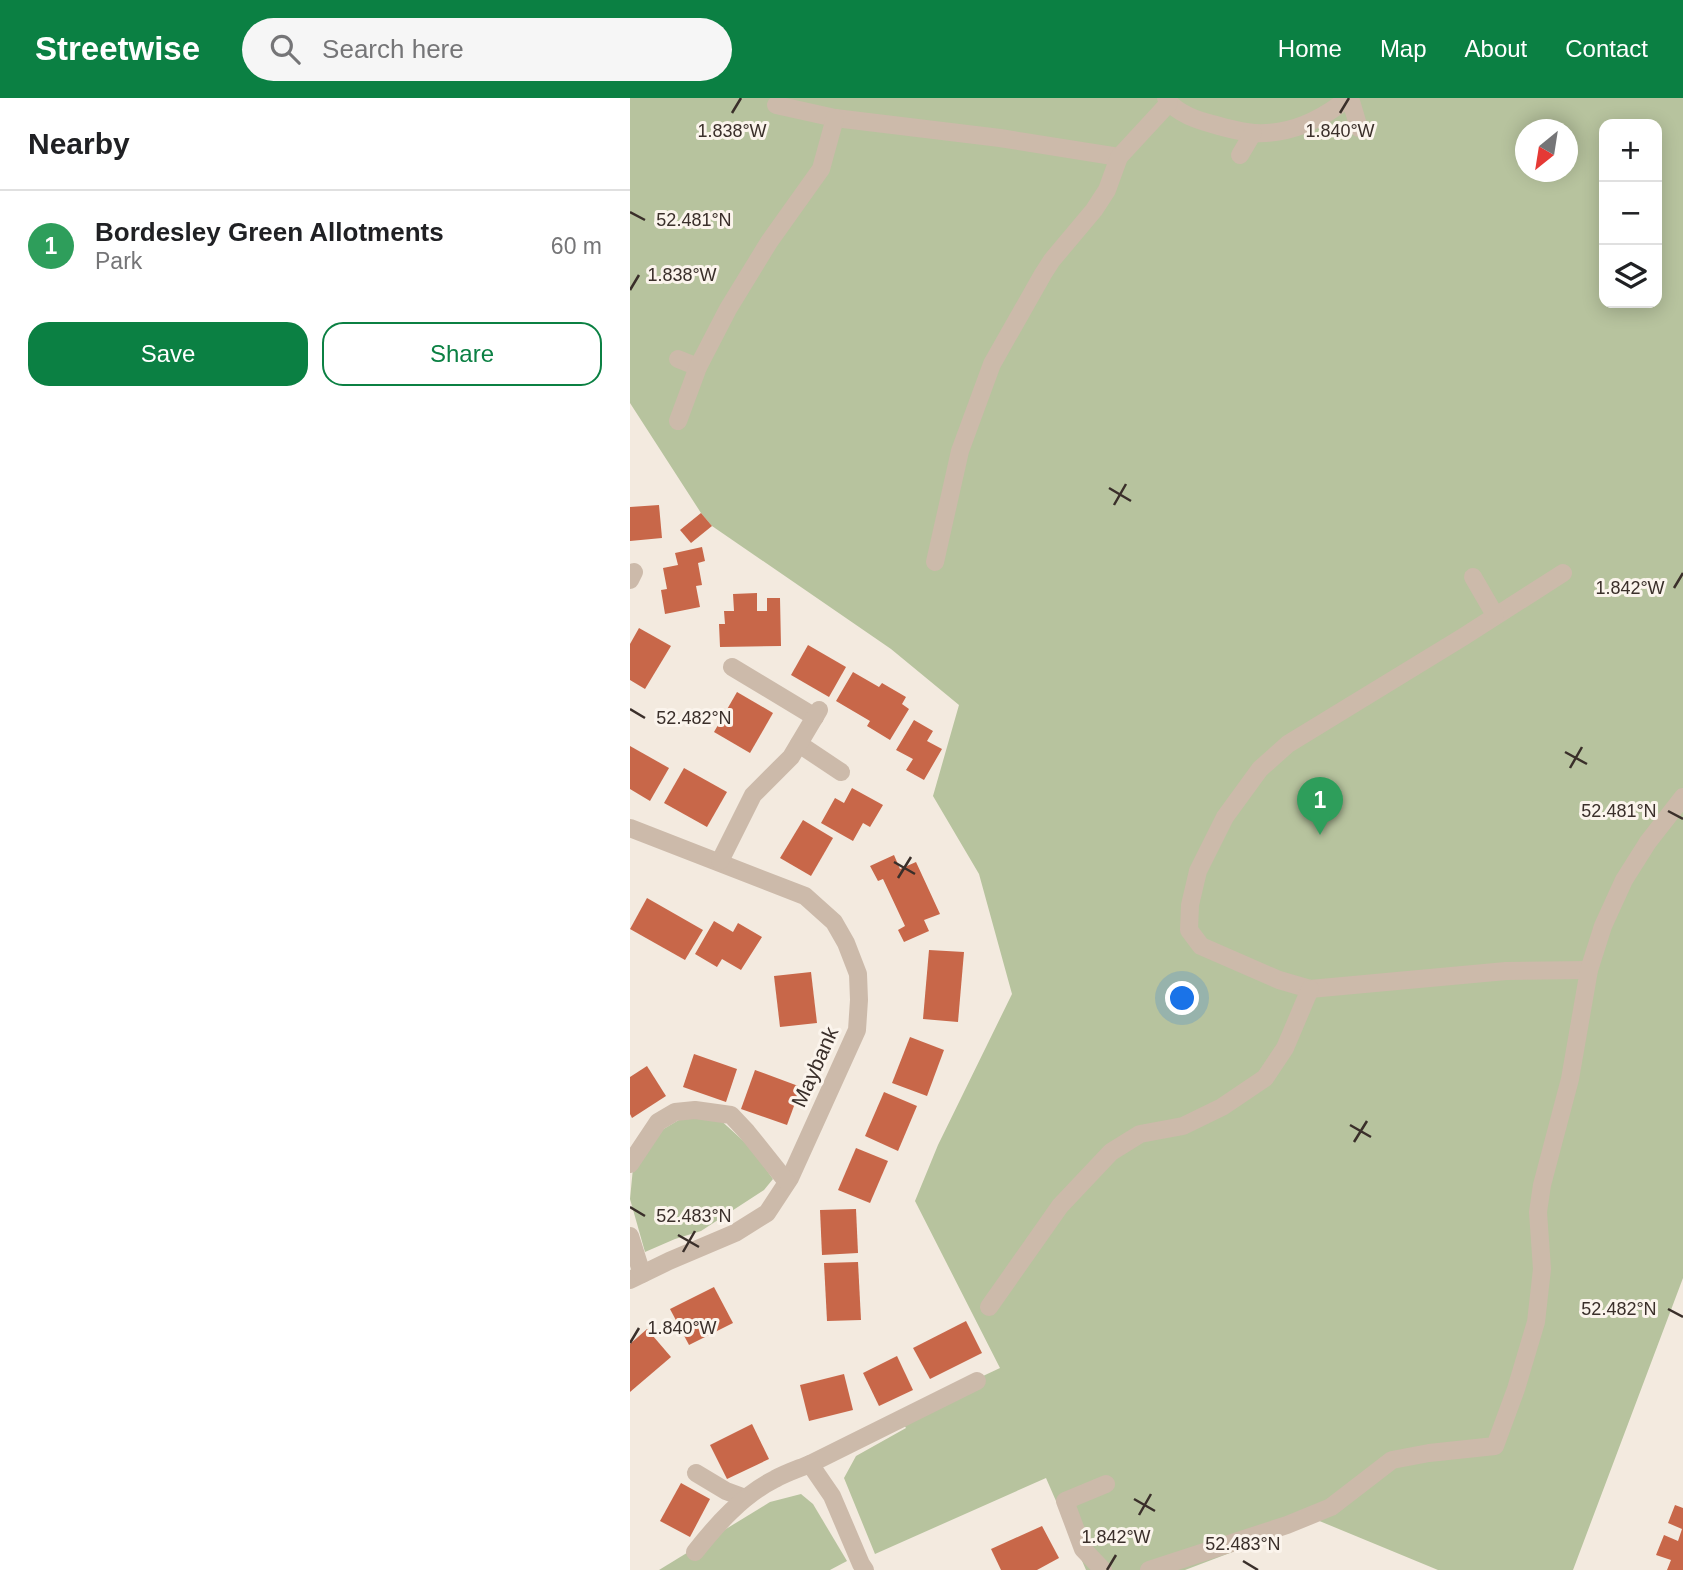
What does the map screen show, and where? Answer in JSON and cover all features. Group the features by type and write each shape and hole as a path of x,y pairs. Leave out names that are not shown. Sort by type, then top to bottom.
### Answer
{"street":[{"path":"935,562 960,450 992,364 1048,267 1107,190 1119,158 1167,100 1202,122 1253,133 1277,133 1299,127 1325,115 1349,98 1359,128"},
{"path":"776,105 835,118 1000,138 1119,158"},
{"path":"678,421 698,367 728,309 769,242 821,169 835,118"},
{"path":"1240,155 1253,133"},
{"path":"678,359 698,367"},
{"path":"1563,573 1288,744 1260,769 1225,817 1198,871 1189,905 1189,930 1201,946 1279,980 1310,989 1506,971 1589,970"},
{"path":"1472,577 1495,615"},
{"path":"720,861 753,795 791,757 817,714 732,667"},
{"path":"799,744 841,772"},
{"path":"1149,1570 1287,1525 1332,1507 1392,1460 1494,1446 1516,1388 1536,1322 1542,1269 1538,1212 1542,1185 1570,1079 1589,970 1603,926 1624,880 1648,842 1683,797"},
{"name":"Maybank","path":"630,828 805,896 834,922 858,974 858,1030 787,1182 767,1213 735,1233 636,1277"},
{"path":"989,1307 1060,1206 1111,1153 1140,1134 1182,1126 1222,1107 1265,1078 1285,1048 1310,989"},
{"path":"630,1164 658,1122 675,1112 695,1110 731,1115 787,1182"},
{"path":"630,1236 636,1277"},
{"path":"695,1552 745,1498 775,1479 977,1381"},
{"path":"810,1464 832,1496 865,1570"},
{"path":"696,1474 745,1498"},
{"path":"1103,1570 1083,1549 1065,1502 1106,1484"}],"green space":[{"path":"630,98 1683,98 1683,1278 1573,1570 1438,1570 1317,1520 1185,1570 1086,1570 1046,1478 875,1554 844,1478 856,1456 906,1428 898,1416 1000,1368 915,1201 938,1145 1012,994 979,874 933,796 959,705 891,649 712,526 630,403"},
{"path":"689,1114 716,1116 750,1147 773,1179 764,1190 701,1231 645,1252 630,1199 633,1168 655,1134"},
{"path":"801,1494 813,1504 847,1561 830,1570 659,1570 770,1502"}],"building":[{"path":"659,505 662,538 630,541 630,507"},
{"path":"701,513 712,526 691,543 680,530"},
{"path":"702,547 705,561 698,563 702,585 696,586 700,607 665,614 661,590 667,589 663,568 678,565 675,553"},
{"path":"757,593 757,611 767,611 767,598 780,598 781,646 720,647 719,624 725,624 724,611 734,611 733,594"},
{"path":"639,628 671,646 645,689 630,680 630,644"},
{"path":"808,645 846,667 829,697 791,675"},
{"path":"853,672 879,687 882,683 906,697 902,704 909,709 890,740 867,726 870,721 836,701"},
{"path":"737,692 773,713 750,753 714,732"},
{"path":"914,720 933,731 927,741 942,749 924,780 906,770 913,759 896,750"},
{"path":"630,746 669,768 650,801 630,789"},
{"path":"684,768 727,792 707,827 664,803"},
{"path":"852,788 883,805 870,827 863,823 853,841 821,823 835,798 844,803"},
{"path":"803,820 833,838 811,876 780,858"},
{"path":"894,855 900,869 916,862 940,914 924,920 929,931 904,942 898,930 905,926 883,879 878,881 870,866"},
{"path":"647,898 703,930 685,960 630,929"},
{"path":"714,921 733,932 738,923 762,937 741,970 722,959 717,967 695,954"},
{"path":"929,950 964,952 958,1022 923,1019"},
{"path":"811,972 817,1023 780,1027 774,976"},
{"path":"910,1037 944,1050 927,1096 892,1083"},
{"path":"694,1054 737,1069 726,1102 683,1087"},
{"path":"647,1066 666,1096 632,1118 630,1077"},
{"path":"755,1070 801,1087 787,1125 741,1109"},
{"path":"884,1092 917,1106 898,1151 865,1136"},
{"path":"856,1148 888,1161 870,1203 838,1190"},
{"path":"856,1209 858,1253 822,1255 820,1210"},
{"path":"858,1262 861,1320 827,1321 824,1263"},
{"path":"714,1287 733,1323 689,1345 670,1309"},
{"path":"966,1321 982,1353 930,1379 913,1348"},
{"path":"647,1329 671,1357 630,1392 630,1344"},
{"path":"897,1356 913,1390 879,1406 863,1373"},
{"path":"844,1374 853,1410 809,1421 800,1385"},
{"path":"752,1424 769,1459 727,1479 710,1445"},
{"path":"681,1483 710,1499 690,1537 660,1521"},
{"path":"1675,1505 1683,1508 1683,1570 1667,1570 1671,1560 1656,1555 1664,1535 1678,1541 1682,1529 1668,1523"},
{"path":"1042,1526 1059,1558 1037,1570 1001,1570 991,1549"}],"place":[{"name":"Bordesley Green Allotments","path":"1320,835"}]}
